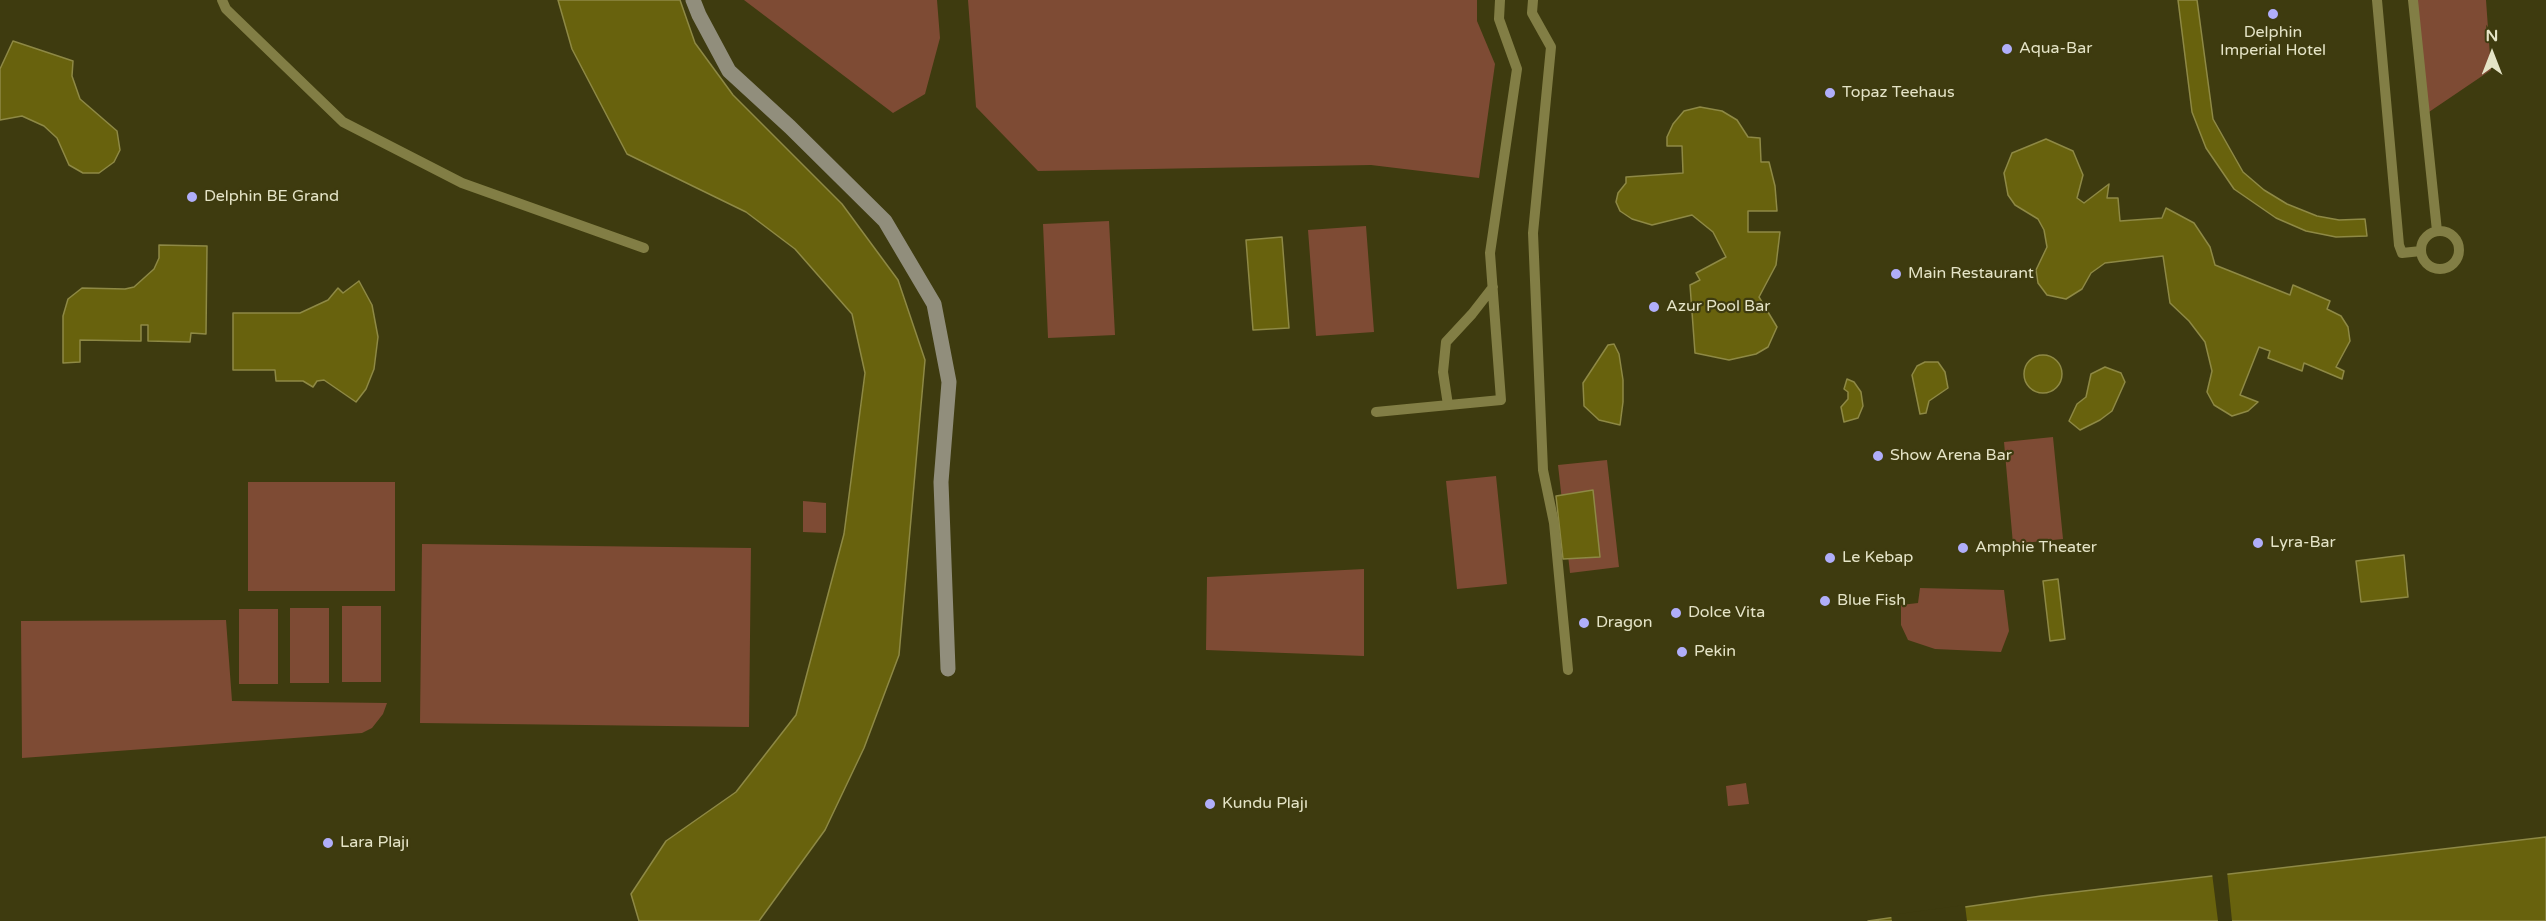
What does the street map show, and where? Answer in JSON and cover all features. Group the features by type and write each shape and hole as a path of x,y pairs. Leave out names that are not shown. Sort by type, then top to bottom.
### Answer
{"street":[{"path":"693,0 729,71 790,127 885,221 933,304 949,382 941,482 948,669"}],"lane":[{"path":"222,0 226,9 343,122 462,183 644,248"},
{"path":"1376,412 1501,400 1490,253 1517,69 1499,19 1500,0"},
{"path":"1533,0 1532,13 1551,47 1533,233 1543,470 1554,523 1568,670"},
{"path":"2378,0 2399,245 2402,253 2421,251"},
{"path":"2413,0 2437,231"},
{"path":"2437,231 2452,235 2459,249 2454,263 2440,269 2426,263 2421,251 2425,238 2437,231"},
{"path":"1449,405 1443,372 1446,342 1493,287"}],"shaded area":[{"path":"558,0 680,0 695,43 733,95 842,204 898,280 925,360 899,655 864,748 825,830 759,921 639,921 631,894 666,841 736,792 796,715 844,534 865,373 852,314 795,249 746,212 627,154 572,49"},
{"path":"744,0 937,0 940,38 925,94 893,113"},
{"path":"968,0 1477,0 1477,21 1495,64 1479,178 1371,165 1038,171 976,107"},
{"path":"2178,0 2197,0 2213,119 2243,172 2264,190 2287,204 2317,216 2339,220 2365,219 2367,236 2336,237 2306,231 2276,218 2234,189 2206,148 2192,112"},
{"path":"2415,0 2486,0 2491,70 2426,114"},
{"path":"13,41 73,61 72,76 80,99 117,131 120,150 114,162 99,173 83,173 69,165 57,138 44,126 22,116 0,120 0,69"},
{"path":"1700,107 1722,111 1737,120 1748,137 1760,138 1761,162 1769,162 1775,186 1777,211 1748,211 1748,232 1780,232 1776,265 1759,297 1777,327 1768,347 1756,354 1729,360 1695,353 1690,285 1700,280 1696,273 1726,257 1713,232 1692,215 1652,225 1632,219 1620,211 1616,202 1618,193 1626,183 1626,177 1683,173 1682,146 1667,146 1667,137 1673,124 1684,111"},
{"path":"2046,139 2073,151 2083,175 2077,198 2084,203 2109,184 2107,198 2118,198 2120,221 2162,218 2166,208 2194,223 2210,247 2215,265 2290,295 2293,285 2330,301 2327,309 2341,316 2348,327 2350,341 2336,367 2344,371 2342,379 2304,363 2302,371 2268,358 2270,351 2259,347 2240,395 2258,402 2248,411 2232,416 2214,405 2207,392 2212,371 2205,342 2189,321 2170,303 2163,256 2105,263 2091,273 2082,289 2066,299 2047,295 2038,283 2036,270 2047,247 2044,230 2038,219 2015,205 2008,195 2004,173 2012,153"},
{"path":"1109,221 1115,335 1048,338 1043,224"},
{"path":"1366,226 1374,332 1316,336 1308,230"},
{"path":"1282,237 1289,328 1253,330 1246,240"},
{"path":"159,245 207,246 206,334 191,333 190,342 148,341 148,325 141,325 141,341 80,340 80,362 63,363 63,316 68,299 82,288 125,289 134,287 154,269 159,258"},
{"path":"359,281 372,305 378,337 374,369 366,389 356,402 324,380 317,381 313,387 303,381 276,381 275,370 233,370 233,313 300,313 328,300 338,288 343,293"},
{"path":"1614,344 1619,354 1623,380 1620,425 1599,420 1584,406 1583,383 1608,345"},
{"path":"2043,355 2057,360 2062,374 2057,388 2043,393 2029,388 2024,374 2029,360"},
{"path":"1925,362 1938,362 1945,372 1948,388 1929,401 1926,413 1920,414 1912,375 1917,366"},
{"path":"2105,367 2121,373 2125,382 2112,411 2080,430 2069,421 2077,404 2086,397 2091,374"},
{"path":"1847,379 1854,382 1861,392 1863,406 1858,418 1844,422 1841,407 1848,399 1848,392 1844,389"},
{"path":"2053,437 2063,539 2013,544 2004,442"},
{"path":"1607,460 1619,567 1570,573 1558,465"},
{"path":"1496,476 1507,584 1457,589 1446,481"},
{"path":"248,482 395,482 395,591 248,591"},
{"path":"1593,490 1600,557 1563,559 1556,496"},
{"path":"803,501 826,503 826,533 803,532"},
{"path":"422,544 751,548 749,727 420,723"},
{"path":"2404,555 2408,597 2361,602 2356,561"},
{"path":"1364,569 1364,656 1206,650 1207,577"},
{"path":"2058,579 2065,639 2050,641 2043,581"},
{"path":"1920,588 2004,590 2009,631 2001,652 1935,649 1908,640 1901,625 1901,605 1918,603"},
{"path":"342,606 381,606 381,682 342,682"},
{"path":"290,608 329,608 329,683 290,683"},
{"path":"239,609 278,609 278,684 239,684"},
{"path":"226,620 232,701 387,703 383,714 372,728 362,733 22,758 21,621"},
{"path":"1746,783 1749,804 1728,806 1726,786"},
{"path":"2546,837 2546,921 1868,921 2041,896"}],"pier":[{"path":"2227,871 2232,921 2218,921 2212,873"},
{"path":"1965,905 1967,921 1892,921 1891,915"}],"place":[{"name":"Delphin Imperial Hotel","path":"2273,14"},
{"name":"Aqua-Bar","path":"2007,49"},
{"name":"Topaz Teehaus","path":"1830,93"},
{"name":"Delphin BE Grand","path":"192,197"},
{"name":"Main Restaurant","path":"1896,274"},
{"name":"Azur Pool Bar","path":"1654,307"},
{"name":"Show Arena Bar","path":"1878,456"},
{"name":"Lyra-Bar","path":"2258,543"},
{"name":"Amphie Theater","path":"1963,548"},
{"name":"Le Kebap","path":"1830,558"},
{"name":"Blue Fish","path":"1825,601"},
{"name":"Dolce Vita","path":"1676,613"},
{"name":"Dragon","path":"1584,623"},
{"name":"Pekin","path":"1682,652"},
{"name":"Kundu Plajı","path":"1210,804"},
{"name":"Lara Plajı","path":"328,843"}]}
